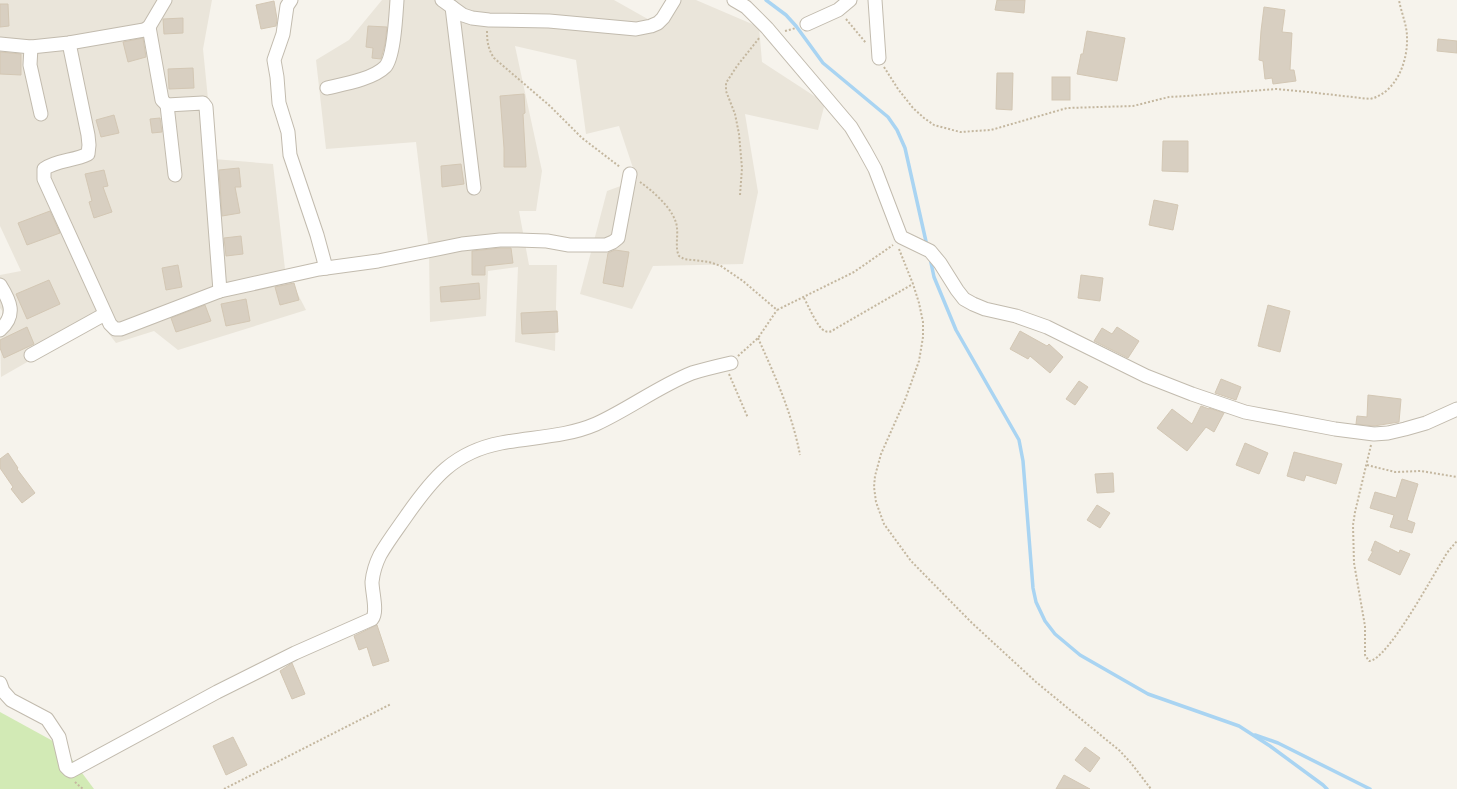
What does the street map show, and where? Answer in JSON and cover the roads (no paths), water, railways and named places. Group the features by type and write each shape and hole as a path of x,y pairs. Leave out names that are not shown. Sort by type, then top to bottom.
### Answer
{"street":[{"path":"0,44 31,47 69,44 144,30 149,27 165,0"},
{"path":"291,0 287,6 283,34 274,60 279,103 288,132 290,156 317,235 326,268"},
{"path":"327,88 366,77 379,72 386,66 391,58 397,0"},
{"path":"447,3 472,18 550,22 636,29 645,28 658,23 663,18 674,0"},
{"path":"734,0 746,7 767,28 850,127 864,149 883,188 901,237 930,251 940,263 964,299 985,309 1016,316 1046,327 1146,376 1245,412 1335,429 1374,434 1388,433 1426,423 1457,409"},
{"path":"807,24 838,10 850,0"},
{"path":"875,0 879,58"},
{"path":"447,3 474,188"},
{"path":"149,27 162,100 167,104 203,103 206,107 220,291"},
{"path":"69,44 88,135 88,154 81,158 50,165 44,169 44,179 105,314 110,324 115,329 121,330 220,291 326,268 378,261 443,247 500,240 548,241 569,245 606,245 618,238 630,174"},
{"path":"31,47 30,65 41,114"},
{"path":"167,104 175,175"},
{"path":"0,285 9,303 10,313 9,321 0,330"},
{"path":"31,355 105,314"},
{"path":"0,683 11,700 47,719 59,737 66,766 69,770 71,770 217,692 295,653 372,619 375,614 372,581 376,563 380,555 427,488 444,470 460,459 476,450 500,443 558,434 594,424 680,379 705,369 730,363"}],"waterway":[{"path":"766,0 786,15 796,26 823,63 888,117 897,130 905,148 927,246"},
{"path":"930,258 934,277 956,330 1019,440 1023,461 1033,588 1036,602 1045,621 1055,634 1080,655 1148,694 1239,726 1270,746 1327,789"},
{"path":"1255,735 1278,743 1370,789"}]}
